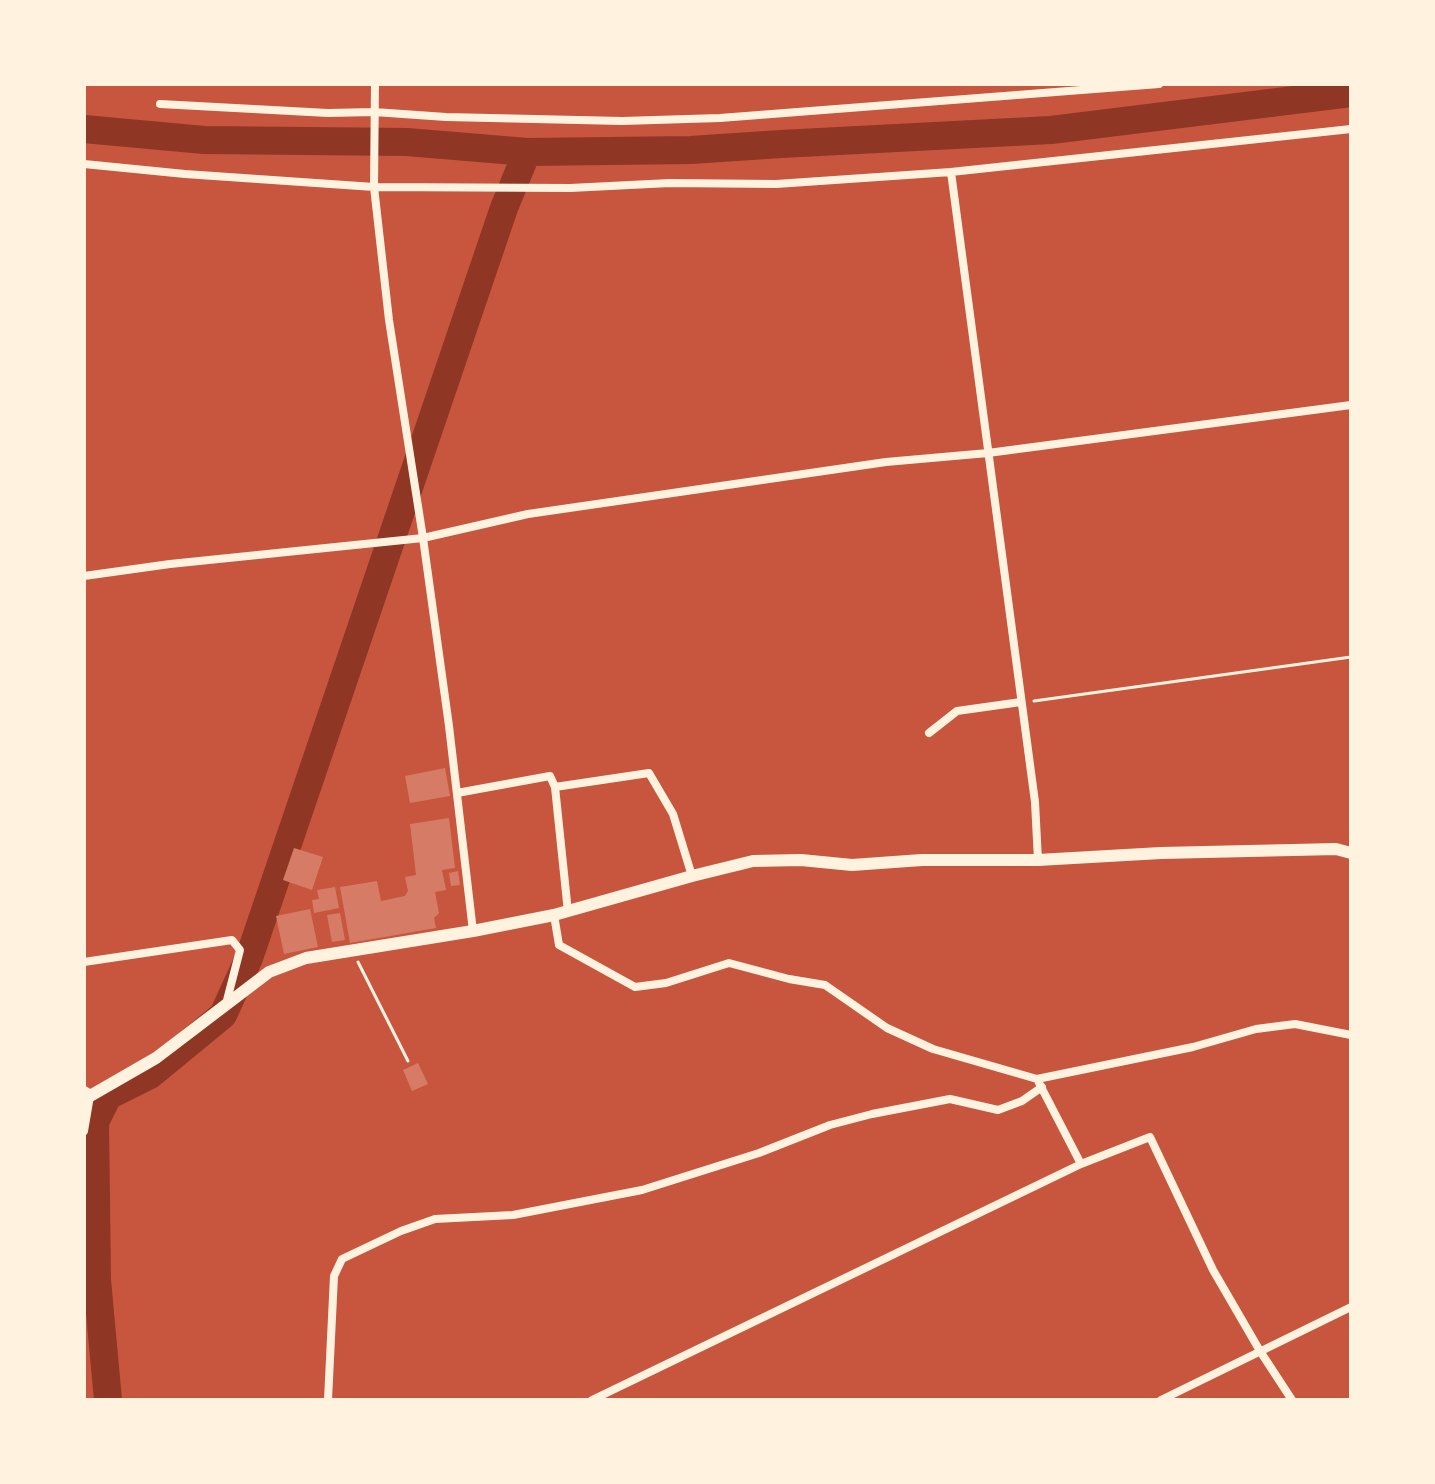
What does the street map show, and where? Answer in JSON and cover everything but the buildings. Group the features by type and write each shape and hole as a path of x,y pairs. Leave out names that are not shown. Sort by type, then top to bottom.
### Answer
{"main road":[{"path":"87,1094 156,1058 269,972 306,958 568,912 753,861 801,860 852,865 1161,853 1336,849 1351,853"}],"street":[{"path":"375,84 374,187 389,320 423,538 473,931"},
{"path":"160,104 328,113 622,121 720,118 1159,84"},
{"path":"84,164 374,187 570,188 670,183 776,184 951,172 1351,129"},
{"path":"951,172 1035,802 1038,860"},
{"path":"84,576 423,538 528,514 886,462 988,453 1351,405"},
{"path":"929,733 957,711 1021,702"},
{"path":"555,787 649,773 673,814 692,876"},
{"path":"457,793 550,776 555,787 568,912"},
{"path":"554,915 559,945 635,987 666,983 729,963 825,985 887,1028 933,1049 1040,1083 1256,1029 1295,1024 1351,1035"},
{"path":"84,962 232,940 240,950 226,1004"},
{"path":"1040,1083 1081,1164"},
{"path":"328,1400 334,1276 342,1259 401,1231 435,1219 513,1215 642,1190 759,1153 830,1125 872,1114 950,1099 998,1110 1022,1101 1040,1083"},
{"path":"84,1131 87,1094"},
{"path":"592,1400 1081,1164 1150,1137 1213,1270 1292,1400"},
{"path":"1161,1400 1351,1307"}],"path":[{"path":"1021,702 1351,657"},
{"path":"353,951 408,1061"}],"waterway":[{"path":"84,129 204,140 407,142 527,152 691,150 1051,130 1351,93"},
{"path":"108,1400 97,1280 95,1122 108,1096 150,1075 223,1015 249,958 504,208 527,152"}]}
